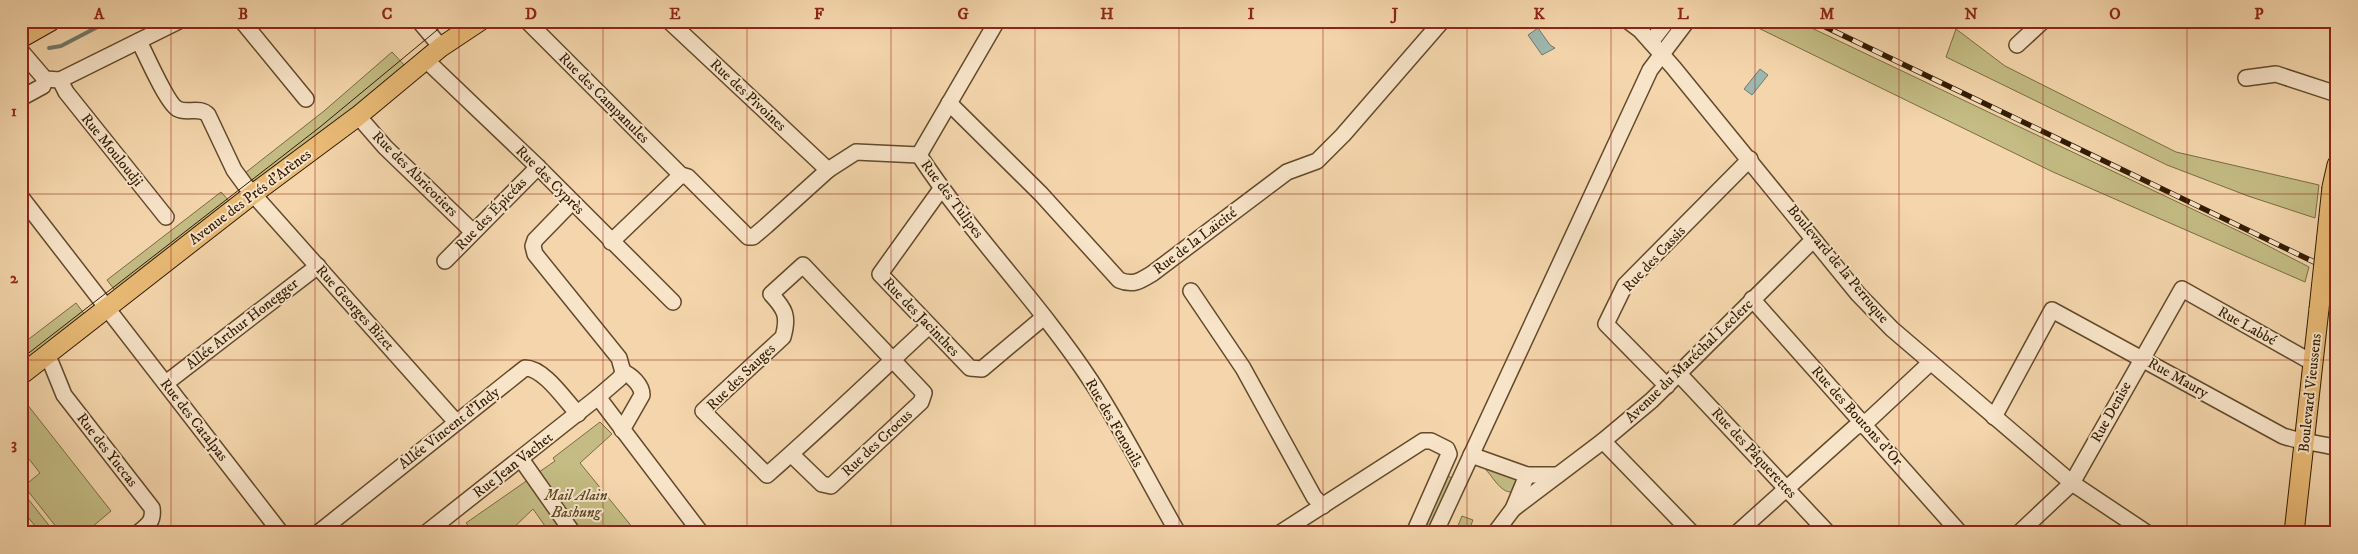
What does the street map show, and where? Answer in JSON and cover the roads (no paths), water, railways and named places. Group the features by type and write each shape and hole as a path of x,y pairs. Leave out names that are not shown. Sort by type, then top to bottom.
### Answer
{"main road":[{"path":"21,38 51,21"},
{"name":"Avenue des Prés d'Arènes","path":"21,375 253,194 358,116 442,47 480,21"},
{"name":"Boulevard Vieussens","path":"2294,533 2335,175"}],"street":[{"path":"21,98 53,80 179,21"},
{"path":"242,21 306,99"},
{"path":"419,21 442,47"},
{"name":"Rue des Campanules","path":"527,21 681,175 688,177 739,238 753,237 828,170 856,152 919,155"},
{"name":"Rue des Pivoines","path":"669,21 828,170"},
{"name":"Rue des Tulipes","path":"997,21 919,155 941,189 1044,317"},
{"name":"Rue de la Laïcité","path":"949,104 1041,194 1119,280 1128,284 1136,283 1153,273 1287,172 1318,161 1442,21"},
{"name":"Boulevard de la Perruque","path":"1628,21 1640,30 1663,55 1750,159 1858,294 1892,329 2072,483 2147,533"},
{"path":"1651,42 1666,21"},
{"path":"1435,533 1650,70 1687,21"},
{"path":"2017,45 2043,21"},
{"name":"Rue Georges Bizet","path":"139,41 172,106 184,111 205,112 234,170 253,194 456,422"},
{"name":"Rue Mouloudji","path":"21,51 66,92 166,217"},
{"name":"Rue des Cyprès","path":"426,60 538,167 673,302"},
{"path":"2246,78 2276,74 2337,94"},
{"name":"Rue des Abricotiers","path":"358,116 385,147 473,232"},
{"name":"Rue des Cassis","path":"1666,386 1606,324 1626,285 1750,159"},
{"name":"Rue des Épicéas","path":"445,262 538,167"},
{"path":"611,242 681,175"},
{"name":"Rue des Jacinthes","path":"941,189 880,274 970,368 978,370 1044,317"},
{"name":"Rue des Catalpas","path":"21,198 281,533"},
{"path":"572,202 535,240 533,246 535,254 619,358 623,372 629,374 642,390 642,395 622,430"},
{"name":"Avenue du Maréchal Leclerc","path":"1513,509 1603,441 1666,386 1752,299 1814,240"},
{"name":"Rue des Sauges","path":"893,359 803,264 771,294 784,308 787,325 783,337 703,410 767,476 929,326"},
{"name":"Allée Arthur Honegger","path":"166,383 318,266"},
{"name":"Rue Denise","path":"2019,533 2072,483 2141,358 2182,289"},
{"name":"Rue Labbé","path":"2182,289 2312,363"},
{"path":"1191,292 1243,368 1314,497 1323,506"},
{"name":"Rue des Boutons d'Or","path":"1752,299 1960,533"},
{"name":"Rue Maury","path":"1994,418 2052,310 2283,436 2337,448"},
{"name":"Rue des Fenouils","path":"1044,317 1091,382 1178,533"},
{"name":"Rue des Crocus","path":"791,454 825,486 831,486 842,476 924,398 923,390 893,359"},
{"name":"Rue des Yuccas","path":"51,363 64,395 152,508 154,516 150,523 138,533"},
{"path":"1738,533 1854,428 1870,419 1930,363"},
{"name":"Allée Vincent d'Indy","path":"318,533 525,368 532,368 541,374 578,414"},
{"name":"Rue Jean Vachet","path":"426,533 578,414 620,378 623,372"},
{"name":"Rue des Pâquerettes","path":"1679,374 1828,533"},
{"path":"598,397 701,533"},
{"path":"1280,533 1422,441 1440,444 1447,449 1449,454 1414,533"},
{"path":"1603,441 1692,533"},
{"path":"1471,455 1527,475 1558,475"},
{"path":"521,460 573,533"},
{"name":"Avenue du Maréchal Leclerc","path":"1496,533 1513,509 1527,475"}],"water":[{"path":"1538,28 1550,45 1555,48 1542,55 1528,35"},
{"path":"1760,69 1768,75 1752,95 1744,89"}],"waterway":[{"path":"49,48 61,46 109,21"}],"tram line":[{"path":"21,359 320,127 448,21"}],"railway":[{"path":"1813,21 2337,273"}],"park label":[{"name":"Mail Alain Bashung","path":"576,504"}]}
